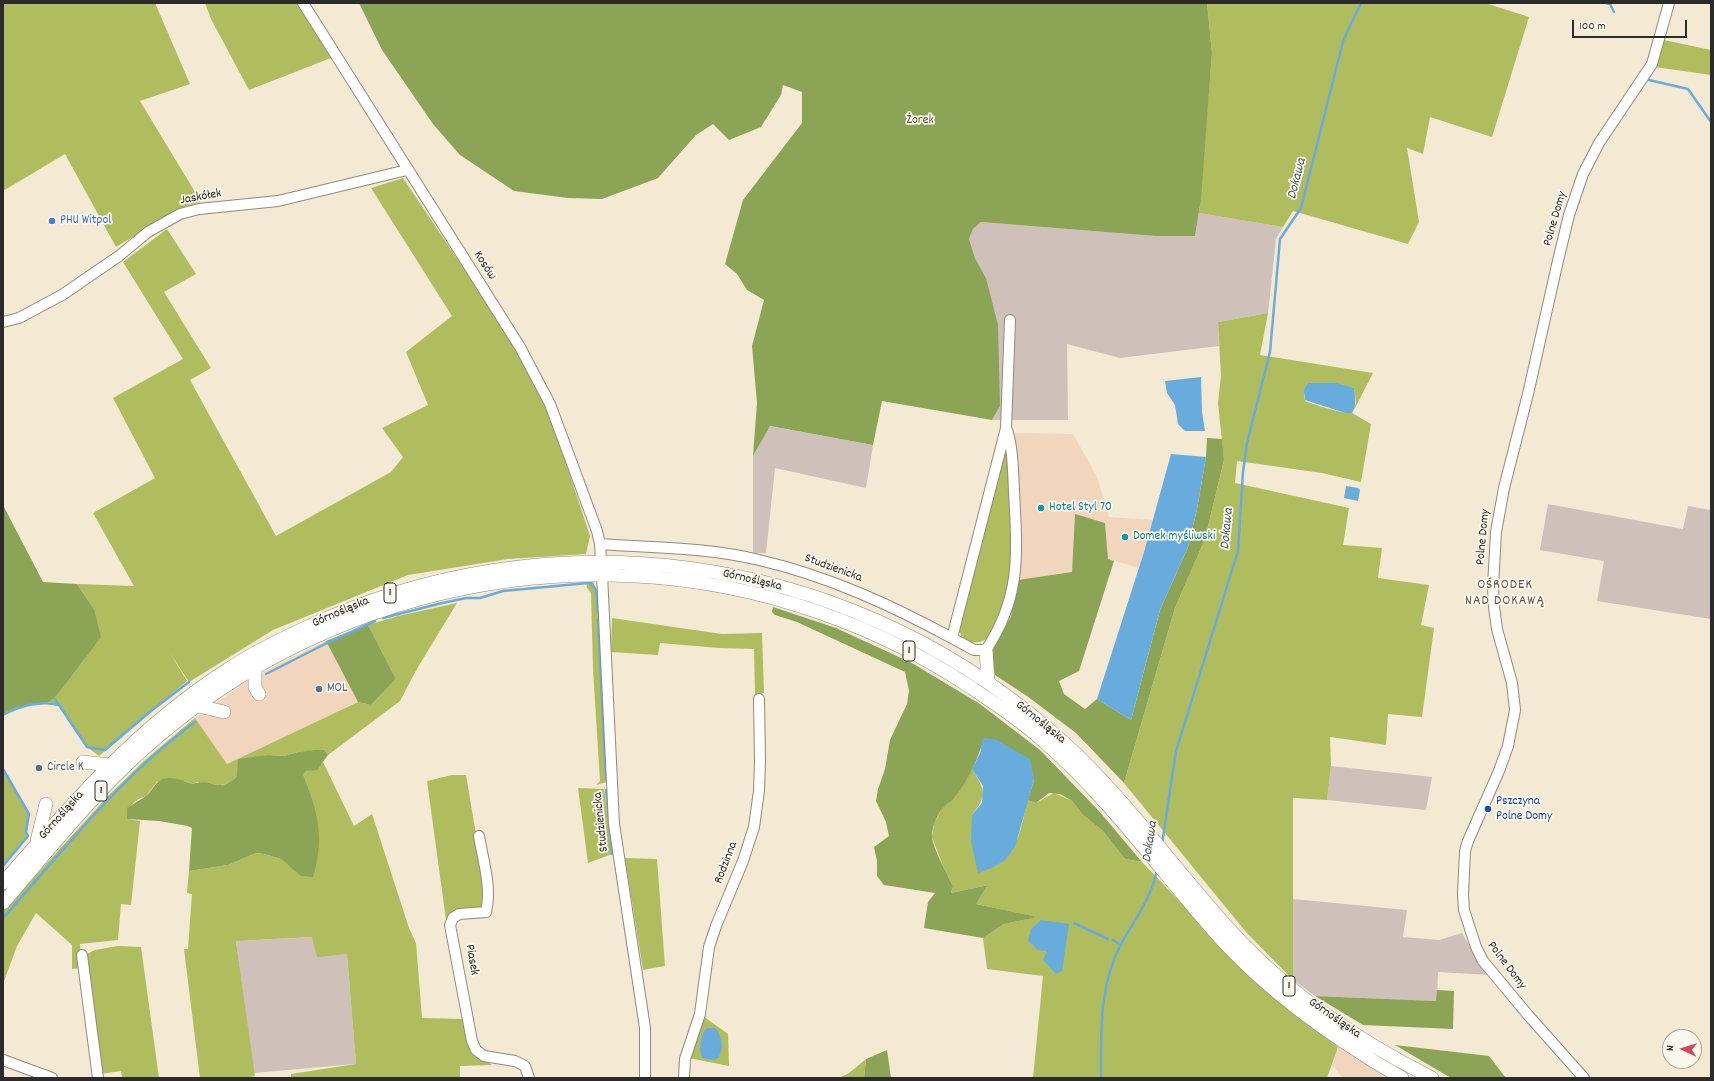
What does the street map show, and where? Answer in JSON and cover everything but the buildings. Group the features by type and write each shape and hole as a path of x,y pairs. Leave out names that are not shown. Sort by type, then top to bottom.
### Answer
{"main road":[{"name":"Górnośląska","path":"3,883 109,765 158,720 227,669 276,642 344,611 405,589 479,572 552,563 601,562 663,565 700,570 755,580 819,598 899,631 950,659 988,683 1018,704 1066,744 1109,787 1229,929 1246,948 1280,979 1356,1035 1432,1078"},
{"name":"Górnośląska","path":"3,903 83,810 116,775 164,732 220,690 255,668 324,633 374,613 413,600 451,590 516,579 552,576 602,575 661,578 698,582 752,593 838,619 938,666 981,694 1038,736 1087,782 1222,939 1258,976 1298,1010 1329,1032 1360,1053 1402,1078"},
{"path":"986,650 988,683"},
{"path":"255,668 255,687 259,694"},
{"path":"199,706 224,712"},
{"path":"83,762 109,765"},
{"path":"36,845 46,804"}],"street":[{"name":"Kosów","path":"303,3 520,347 537,378 560,430 594,521 600,544 601,562"},
{"name":"Polne Domy","path":"1584,1078 1484,961 1476,947 1464,910 1463,894 1465,851 1508,746 1515,710 1512,683 1497,629 1494,607 1493,587 1496,532 1504,488 1528,394 1569,215 1583,174 1599,143 1652,64 1669,3"},
{"name":"Jaskółek","path":"3,322 18,318 62,295 120,256 148,232 180,214 199,209 278,201 408,170"},
{"path":"952,638 1006,428 1010,320"},
{"path":"986,650 1004,619 1011,599 1015,578 1016,552 1013,474 1006,428"},
{"name":"Studzienicka","path":"600,544 711,552 758,559 850,588 909,615 974,650 986,650"},
{"name":"Studzienicka","path":"601,562 614,824 645,1028 645,1078"},
{"name":"Rodzinna","path":"684,1078 685,1059 700,1014 709,947 716,926 743,861 754,827 760,761 759,699"},
{"name":"Piasek","path":"479,836 487,884 488,905 486,912 459,914 453,918 450,925 472,1041 476,1050 484,1056 509,1060 525,1066 529,1078"},
{"path":"82,955 98,1078"},
{"path":"3,1060 52,1078"}],"shaded area":[{"path":"1199,213 1283,227 1276,239 1268,313 1218,322 1219,346 1120,358 1067,344 1068,420 992,420 1000,406 986,278 975,258 969,239 973,229 981,222 1155,236 1195,236"},
{"path":"769,426 873,445 866,488 775,468 766,553 753,553 753,456"},
{"path":"1011,433 1073,434 1097,477 1109,517 1153,520 1139,568 1108,559 1105,523 1075,515 1072,572 1018,580"},
{"path":"1548,504 1683,529 1688,506 1711,510 1711,619 1597,601 1604,561 1540,550"},
{"path":"326,641 358,702 227,764 195,718 250,679"},
{"path":"1331,766 1432,777 1426,810 1327,800"},
{"path":"1293,899 1407,910 1403,937 1439,940 1462,933 1480,964 1490,975 1438,972 1437,1001 1315,996 1293,980"},
{"path":"313,937 347,954 356,1064 254,1073 236,941"},
{"path":"1338,1047 1397,1078 1343,1078 1332,1065"}],"green space":[{"path":"3,3 155,3 190,84 140,101 201,202 183,207 116,247 65,154 3,191"},
{"path":"205,3 299,3 331,58 249,90 211,19"},
{"name":"Żorek","path":"359,3 1207,3 1212,53 1201,199 1195,236 1155,236 981,222 973,229 969,239 975,258 986,278 998,325 1000,406 992,420 882,401 873,445 770,426 753,456 757,403 752,346 764,300 747,290 737,274 725,264 743,200 802,123 802,92 783,85 781,95 761,127 729,140 713,124 696,135 658,178 602,199 568,198 514,191 460,155 433,124 382,50"},
{"path":"1207,3 1485,3 1529,17 1492,137 1430,117 1423,154 1407,148 1419,222 1408,244 1293,211 1283,227 1199,213 1212,53"},
{"path":"1664,40 1711,50 1711,75 1655,67"},
{"path":"403,178 539,381 590,536 586,554 508,559 408,575 273,630 189,682 170,653 187,681 99,756 87,747 59,705 49,702 69,680 84,660 94,609 77,584 134,586 93,513 155,478 113,398 183,359 123,262 167,229 196,274 164,292 211,368 190,380 276,536 391,472 403,457 382,428 428,405 406,352 452,316 371,188"},
{"path":"1268,313 1260,355 1373,373 1354,410 1356,402 1354,388 1329,383 1308,383 1304,395 1305,401 1345,413 1352,413 1371,424 1361,482 1322,473 1237,461 1235,483 1349,508 1343,545 1382,548 1378,578 1429,585 1421,625 1434,628 1422,717 1388,714 1386,745 1330,737 1331,766 1327,800 1293,798 1293,980 1246,932 1124,783 1175,608 1205,539 1224,460 1218,403 1221,376 1218,322"},
{"path":"1207,438 1222,439 1224,460 1205,539 1175,608 1124,783 1076,733 1027,696 995,675 991,654 1011,616 1018,580 1072,572 1075,514 1105,523 1108,559 1114,561 1079,671 1059,681 1064,694 1085,709 1097,699 1131,720 1160,610 1188,547 1197,509 1206,457"},
{"path":"1005,443 1010,494 1012,561 1007,595 992,633 987,639 980,642 968,643 963,640 959,630"},
{"path":"3,505 43,582 77,584 94,609 101,637 69,680 49,702 17,707 3,714"},
{"path":"586,580 593,582 597,591 599,603 607,782 596,785 600,781 593,669 591,593 587,588"},
{"path":"457,603 418,667 400,701 328,755 324,750 298,752 284,756 268,755 255,758 230,783 220,785 198,782 192,784 184,781 157,782 146,796 137,800 127,809 127,819 140,821 131,905 121,904 118,940 80,944 82,968 72,969 72,945 36,913 17,946 3,984 3,911 110,794 145,760 195,718 227,764 358,702 371,705 396,679 368,625 398,616"},
{"path":"773,607 836,628 912,663 980,704 1040,750 1099,811 1142,862 1125,859 1103,831 1083,815 1072,801 1060,794 1049,793 1036,803 1028,800 1034,780 984,738 976,762 964,784 937,817 933,828 933,841 937,854 953,886 951,893 988,885 976,904 1038,917 1004,924 983,938 924,928 928,902 935,893 884,885 877,876 877,861 874,847 889,836 886,822 876,801 878,789 885,769 890,740 907,704 909,691 905,672 797,622 775,615 772,612"},
{"path":"612,618 722,634 762,633 764,693 755,695 754,649 719,648 660,643 658,655 611,652"},
{"path":"368,625 396,679 371,705 358,702 326,641"},
{"path":"324,750 328,755 317,770 306,771 303,775 313,801 318,825 319,850 313,877 301,876 281,859 256,853 228,865 189,871 192,828 159,821 127,819 127,808 146,796 156,784 165,779 174,778 192,784 205,782 220,785 231,782 237,776 238,759 268,755 284,756 298,752"},
{"path":"323,762 354,826 372,814 409,928 416,943 422,1018 465,1019 472,1053 492,1065 460,1066 460,1078 291,1078 291,1074 356,1064 347,954 317,957 312,937 236,941 255,1076 245,1078 200,1078 184,949 188,949 192,894 187,893 189,871 228,865 256,853 281,859 291,867 303,775 306,771 317,769"},
{"path":"3,769 29,814 26,832 28,836 3,865"},
{"path":"972,769 980,782 983,792 981,802 972,815 994,867 1003,860 1014,846 1021,829 1028,800 1036,803 1054,793 1072,801 1083,815 1103,831 1125,859 1142,862 1257,982 1338,1047 1327,1078 1033,1078 1043,976 987,969 983,938 1004,924 1037,917 976,904 988,885 951,893 953,886 943,866 932,837 934,823 943,807 949,802"},
{"path":"452,775 466,775 486,894 485,907 459,910 446,920 427,781"},
{"path":"578,788 604,789 612,854 588,863"},
{"path":"625,858 657,859 665,966 643,970"},
{"path":"118,946 141,947 159,1078 122,1078 121,1071 100,1074 92,987 85,955 95,950"},
{"path":"1437,990 1454,991 1453,1029 1363,1025 1315,996 1436,1001"},
{"path":"703,1016 728,1034 729,1066 689,1058"},
{"path":"1395,1045 1489,1056 1506,1078 1451,1078"},
{"path":"887,1050 891,1078 864,1078 866,1059"},
{"path":"866,1059 864,1078 839,1078 849,1073"}],"water":[{"path":"1201,377 1202,412 1205,431 1185,431 1178,424 1175,405 1167,393 1165,381"},
{"path":"1308,383 1336,383 1354,388 1354,410 1352,413 1345,413 1305,400 1304,390"},
{"path":"1171,454 1206,457 1197,509 1188,547 1160,610 1131,720 1097,699 1144,552"},
{"path":"1346,486 1358,488 1360,490 1358,501 1344,498"},
{"path":"983,738 995,739 1030,759 1034,780 1015,847 1005,860 994,867 978,873 971,841 972,815 982,803 983,786 972,769 980,753"},
{"path":"1041,920 1069,924 1062,971 1056,974 1043,960 1047,951 1038,950 1028,941 1031,929"},
{"path":"715,1028 720,1036 722,1044 721,1052 716,1060 702,1058 701,1055 700,1044 702,1036 705,1029"}],"waterway":[{"name":"Dokawa","path":"1162,844 1176,751 1238,551 1243,472 1247,443 1270,352 1280,239 1301,208 1343,41 1361,3"},
{"path":"1606,3 1610,4 1614,12"},
{"path":"1649,80 1688,89 1711,122"},
{"path":"383,618 466,598 480,598 503,591 588,583 591,583 596,590 598,613"},
{"path":"598,620 606,779"},
{"path":"266,674 375,621"},
{"path":"55,699 87,747 105,750 151,711 189,682"},
{"path":"3,715 30,705 45,703 59,705"},
{"path":"3,918 71,840 118,790 168,743 195,722"},
{"path":"3,769 29,814 26,832 28,836 3,866"},
{"path":"606,790 612,854"},
{"name":"Dokawa","path":"1101,1078 1103,1010 1109,976 1121,944 1147,900 1157,870"},
{"path":"1074,923 1108,939"},
{"path":"1113,940 1121,945"}],"place":[{"name":"PHU Witpol","path":"52,221"},
{"name":"Hotel Styl 70","path":"1041,508"},
{"name":"Domek myśliwski","path":"1125,537"},
{"name":"MOL","path":"319,689"},
{"name":"Circle K","path":"39,768"},
{"name":"Pszczyna Polne Domy","path":"1488,809"}],"district":[{"name":"OŚRODEK NAD DOKAWĄ","path":"1505,594"}]}
